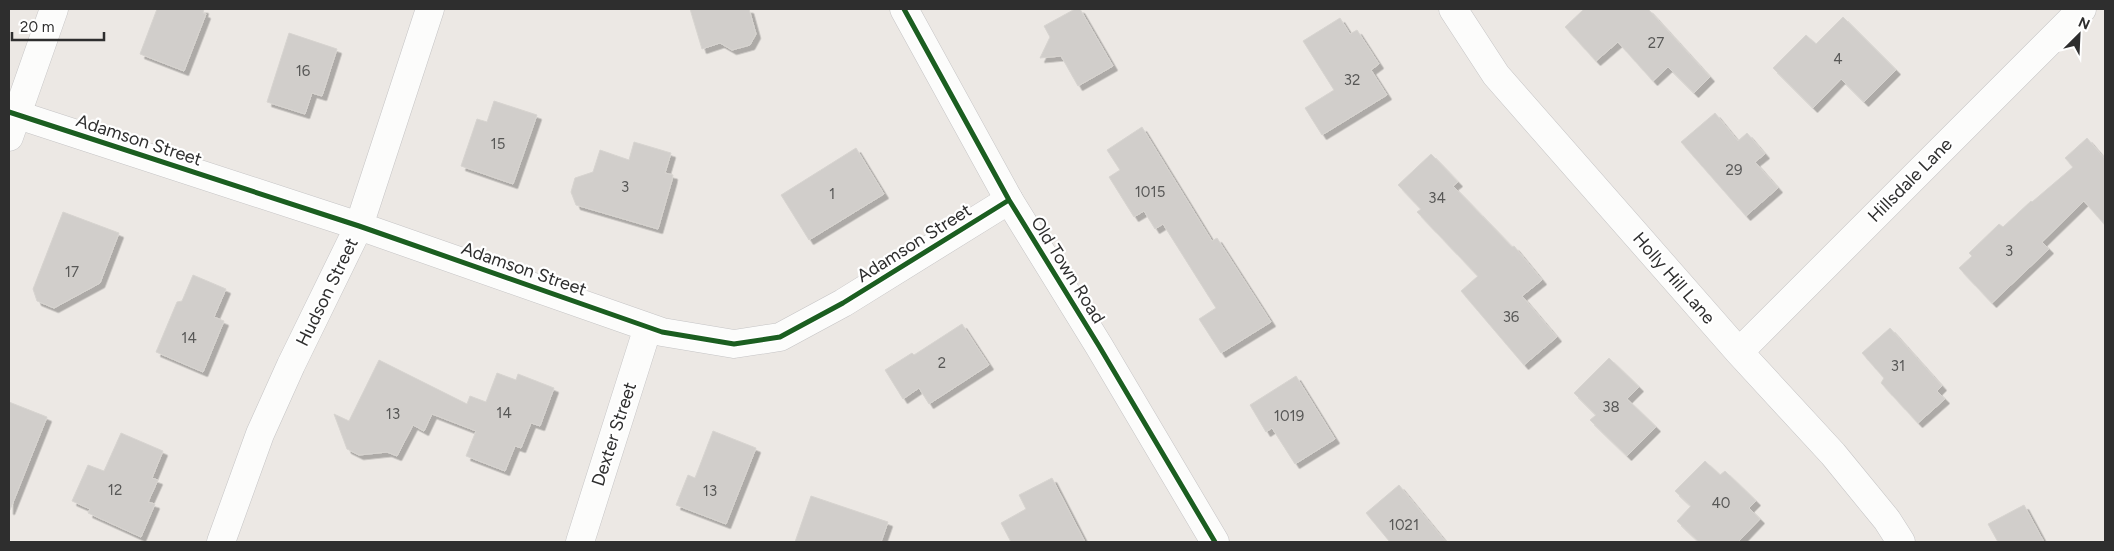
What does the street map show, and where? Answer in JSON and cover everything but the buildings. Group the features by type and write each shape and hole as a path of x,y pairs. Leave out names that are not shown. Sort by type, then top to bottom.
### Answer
{"street":[{"path":"11,121 54,9"},
{"name":"Hudson Street","path":"221,542 264,425 359,226 430,9"},
{"name":"Old Town Road","path":"904,9 1009,200 1099,346 1215,542"},
{"name":"Holly Hill Lane","path":"1453,9 1496,75 1739,352 1833,454 1887,520 1901,542"},
{"name":"Hillsdale Lane","path":"1739,352 2082,9"},
{"name":"Adamson Street","path":"11,121 359,226 662,332 734,344 780,337 843,303 1009,200"},
{"name":"Dexter Street","path":"580,542 648,326"}],"cycle path":[{"path":"904,9 1009,200 1099,346 1215,542"},
{"path":"9,112 359,226 662,332 734,344 780,337 843,303 1009,200"}]}
